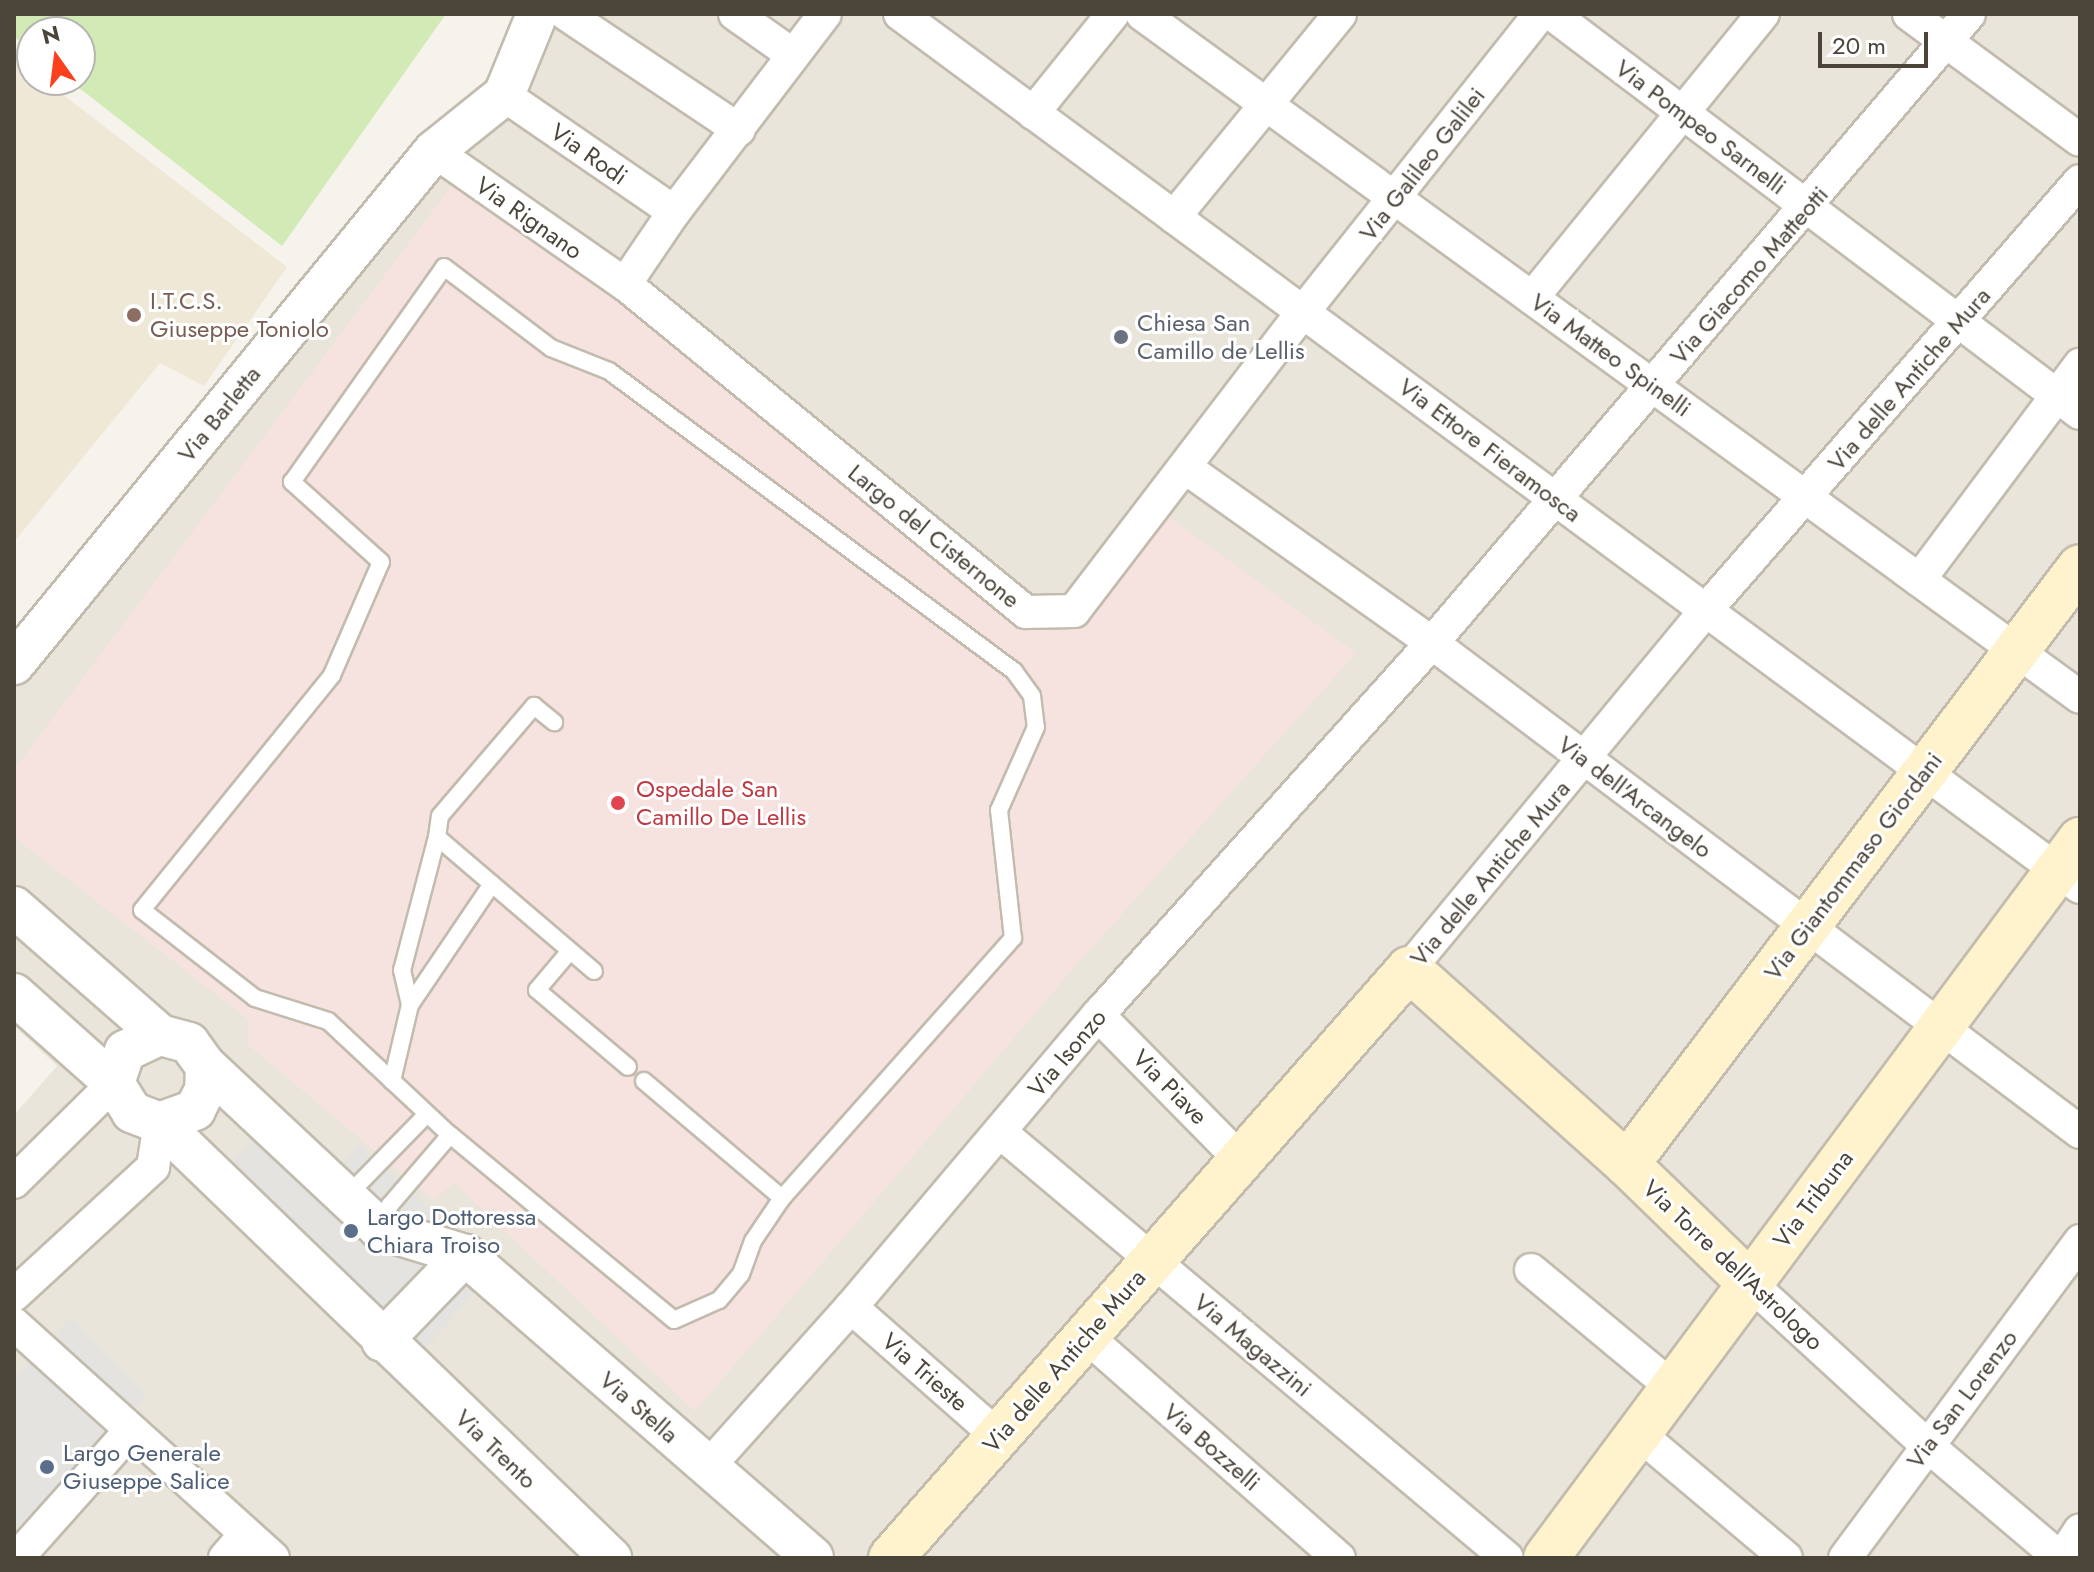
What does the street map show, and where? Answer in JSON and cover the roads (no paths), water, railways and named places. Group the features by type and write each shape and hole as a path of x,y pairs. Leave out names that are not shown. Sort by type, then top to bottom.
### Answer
{"main road":[{"name":"Via Giantommaso Giordani","path":"1627,1164 2080,567"},
{"name":"Via Tribuna","path":"1546,1558 1941,1027 2072,866"},
{"name":"Via delle Antiche Mura","path":"891,1558 1409,969"},
{"name":"Via Torre dell'Astrologo","path":"1409,969 1627,1164 1751,1284"}],"street":[{"name":"Via Barletta","path":"14,664 434,151 504,95 537,14"},
{"path":"566,14 739,130"},
{"path":"735,14 793,55"},
{"path":"625,284 674,212 825,14"},
{"name":"Via Ettore Fieramosca","path":"900,14 1924,772 2072,866"},
{"path":"1033,113 1113,14"},
{"name":"Via Matteo Spinelli","path":"1142,14 2080,697"},
{"path":"1174,217 1340,14"},
{"name":"Via Galileo Galilei","path":"1303,312 1540,14"},
{"name":"Via Pompeo Sarnelli","path":"1552,14 2068,404"},
{"path":"1532,298 1763,14"},
{"path":"1909,14 2080,140"},
{"name":"Via Giacomo Matteotti","path":"1432,643 1808,207 1969,14"},
{"name":"Via Rodi","path":"504,95 674,212"},
{"name":"Via Rignano","path":"434,151 625,284"},
{"name":"Via delle Antiche Mura","path":"1409,969 1586,759 1706,610 2080,181"},
{"name":"Largo del Cisternone","path":"625,284 1026,612 1074,611 1303,312"},
{"path":"1919,580 2068,404 2080,365"},
{"name":"Via dell'Arcangelo","path":"1186,468 1432,643 2080,1132"},
{"name":"Via Isonzo","path":"708,1467 851,1307 1098,1015 1432,643"},
{"path":"14,907 160,1035 189,1043 206,1066 380,1229 465,1255 382,1341 160,1123 132,1112 114,1083 14,994"},
{"name":"Via Piave","path":"1098,1015 1241,1160"},
{"path":"14,1182 114,1083 125,1051 160,1035"},
{"path":"160,1123 195,1110 205,1090 206,1066"},
{"path":"14,1295 153,1167 160,1123"},
{"name":"Via Magazzini","path":"1000,1132 1507,1558"},
{"name":"Via San Lorenzo","path":"1845,1558 2080,1241"},
{"name":"Via Stella","path":"465,1255 813,1558"},
{"path":"1531,1270 1673,1388"},
{"name":"Via Torre dell'Astrologo","path":"1751,1284 1928,1446 2061,1558"},
{"name":"Via Trieste","path":"851,1307 998,1436"},
{"name":"Via Bozzelli","path":"1086,1336 1338,1558"},
{"path":"19,1337 131,1430 235,1546 273,1558"},
{"name":"Via Trento","path":"382,1341 611,1558"},
{"path":"17,1558 131,1430"},
{"path":"1639,1434 1786,1558"},
{"path":"2061,1558 2080,1530"}],"lane":[{"path":"444,267 551,348 609,371 1014,671 1032,696 1036,727 999,810 1013,938 782,1198 753,1241 741,1274 719,1300 674,1320 450,1135 392,1081 328,1021 255,998 142,910 332,675 381,562 292,482 444,267"},
{"path":"410,1005 402,970 440,816 534,706 554,722"},
{"path":"437,837 594,971"},
{"path":"392,1081 410,1005 492,884"},
{"path":"570,951 537,990 628,1067"},
{"path":"644,1081 782,1198"},
{"path":"346,1197 427,1114"},
{"path":"380,1229 390,1205 450,1135"}],"place":[{"name":"I.T.C.S. Giuseppe Toniolo","path":"134,315"},
{"name":"Chiesa San Camillo de Lellis","path":"1121,337"},
{"name":"Ospedale San Camillo De Lellis","path":"618,803"},
{"name":"Largo Dottoressa Chiara Troiso","path":"351,1231"},
{"name":"Largo Generale Giuseppe Salice","path":"47,1467"}]}
